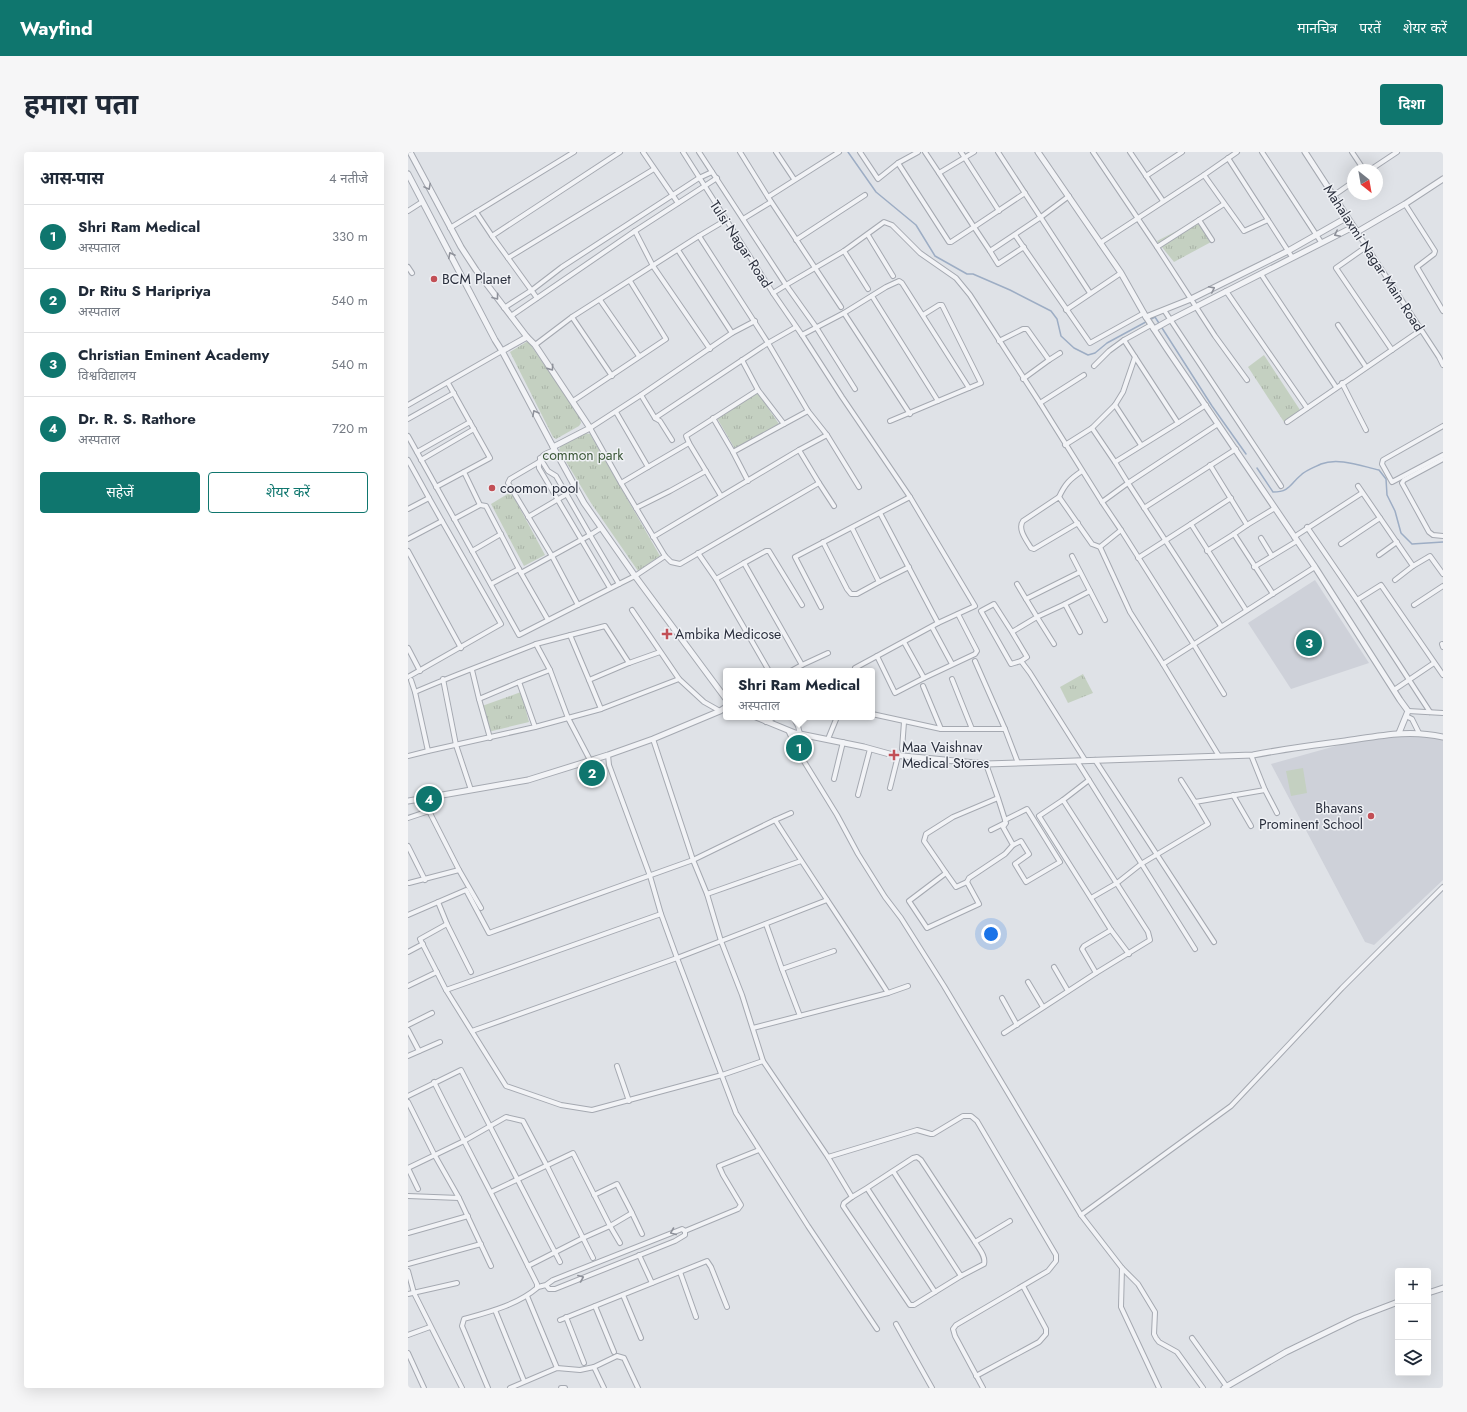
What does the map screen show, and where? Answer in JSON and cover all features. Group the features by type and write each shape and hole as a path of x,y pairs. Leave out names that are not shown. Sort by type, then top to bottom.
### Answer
{"street":[{"path":"410,152 450,228 476,270 504,308 535,345 574,401 636,508 665,556 671,562 680,564 819,483"},
{"path":"450,228 574,152"},
{"path":"492,236 620,152"},
{"path":"643,152 678,203"},
{"name":"Tulsi Nagar Road","path":"683,152 773,293 910,497 975,606 958,614"},
{"path":"699,152 816,327 855,390"},
{"path":"740,152 771,202 841,307"},
{"path":"768,197 839,152"},
{"path":"861,152 878,179 898,163 918,152"},
{"path":"926,152 998,264 1024,247"},
{"path":"961,152 999,211"},
{"path":"939,173 974,152"},
{"path":"998,152 1090,293"},
{"path":"1038,152 1121,273 1150,322 1236,449 1408,711"},
{"path":"1093,152 1215,336 1246,380"},
{"path":"1130,152 1163,201"},
{"path":"1146,176 1182,152"},
{"path":"1100,243 1237,152"},
{"path":"1262,152 1321,242"},
{"name":"Mahalaxmi Nagar Main Road","path":"1305,152 1346,218 1357,232 1421,330 1441,356 1443,365"},
{"path":"1352,152 1360,164"},
{"path":"1378,164 1391,154 1397,152"},
{"path":"778,153 794,180"},
{"path":"1228,158 1292,257"},
{"path":"898,163 949,242 953,242 1025,193"},
{"path":"508,258 654,169"},
{"path":"504,308 532,290 562,267 699,178 712,172"},
{"path":"408,174 495,340 584,503 635,576 723,695"},
{"path":"1204,175 1244,232 1268,220"},
{"path":"511,316 635,231 717,178"},
{"path":"1357,232 1405,204 1443,179"},
{"path":"1333,196 1347,186"},
{"path":"796,240 865,195"},
{"path":"990,251 1041,217 1069,196"},
{"path":"408,211 422,202"},
{"path":"743,219 771,202"},
{"path":"1157,247 1224,204"},
{"path":"1405,204 1435,251 1434,254 1417,267 1443,311"},
{"path":"476,212 537,298"},
{"path":"1094,366 1109,351 1150,322 1164,310 1191,299 1288,251 1346,218"},
{"path":"535,345 572,317 726,220"},
{"path":"1199,220 1212,240"},
{"path":"773,293 814,267 844,251 884,222 892,225 920,253 956,278 970,295 1023,379 1040,403 1065,445 1121,530 1224,694"},
{"path":"1015,235 1090,343 1150,322 1167,321 1197,307 1352,226"},
{"path":"635,231 653,266 710,349"},
{"path":"868,235 893,276"},
{"path":"699,236 755,321 808,411 827,435 859,487"},
{"path":"1366,247 1336,268 1392,350"},
{"path":"678,250 732,333"},
{"path":"844,251 868,289"},
{"path":"408,267 412,273"},
{"path":"1066,310 1121,273"},
{"path":"1261,274 1336,388"},
{"path":"574,401 666,339 630,281"},
{"path":"802,335 844,313 886,287 900,281 969,388"},
{"path":"1226,291 1307,408"},
{"path":"872,296 938,401"},
{"path":"600,300 639,356"},
{"path":"890,421 910,414 981,383 942,305 939,305 923,315"},
{"path":"1164,310 1167,321 1281,486"},
{"path":"844,313 910,414"},
{"path":"572,317 612,376"},
{"path":"578,605 552,556 508,483 510,479 540,460 545,453 616,412 732,333 755,321"},
{"path":"1338,325 1366,368"},
{"path":"655,418 768,343 796,327"},
{"path":"999,341 1027,329 1049,360"},
{"path":"1287,422 1421,330"},
{"path":"408,405 527,337"},
{"path":"1124,340 1178,422"},
{"path":"1023,379 1060,353"},
{"path":"1065,445 1092,428 1115,405 1125,388 1135,357"},
{"path":"742,360 758,390 784,424"},
{"path":"1040,403 1084,375"},
{"path":"436,487 490,458 448,383"},
{"path":"1342,384 1366,430"},
{"path":"721,496 686,436 758,390"},
{"path":"408,419 454,393"},
{"path":"641,395 655,418 660,421 672,440"},
{"path":"1115,405 1141,445"},
{"path":"1114,462 1206,405"},
{"path":"733,452 808,411"},
{"path":"616,412 648,467"},
{"path":"713,418 748,481"},
{"path":"417,452 470,422"},
{"path":"1102,502 1128,483 1218,424"},
{"path":"1443,426 1383,460 1382,464 1392,482 1443,455"},
{"path":"1092,428 1221,626"},
{"path":"421,460 474,429"},
{"path":"654,537 799,450 827,435"},
{"path":"408,436 519,635 635,576 665,556"},
{"path":"621,483 689,443"},
{"path":"1144,508 1236,449"},
{"path":"799,450 834,506"},
{"path":"1443,459 1404,480 1402,483 1429,532 1433,535 1443,536"},
{"path":"408,460 502,624 420,671 410,679 415,692 428,751"},
{"path":"540,460 548,470 556,476 619,584"},
{"path":"540,460 539,468 610,588"},
{"path":"1210,465 1247,525"},
{"path":"636,508 706,471"},
{"path":"1078,523 1036,548 1031,548 1020,524 1059,497 1063,487 1082,471"},
{"path":"464,472 480,505"},
{"path":"1358,486 1413,566"},
{"path":"1254,567 1272,556 1307,528 1362,493"},
{"path":"528,517 567,494"},
{"path":"821,607 795,557 910,497"},
{"path":"1059,497 1078,523 1085,536 1092,544 1100,547 1130,612 1219,756"},
{"path":"408,509 429,498"},
{"path":"1138,558 1231,498"},
{"path":"454,519 480,505 486,506 548,620"},
{"path":"1207,551 1275,508"},
{"path":"880,513 938,623"},
{"path":"1341,544 1380,518"},
{"path":"408,539 442,521"},
{"path":"1191,524 1246,610"},
{"path":"490,584 552,556 601,528"},
{"path":"852,528 879,582"},
{"path":"1307,528 1357,600 1430,712"},
{"path":"1100,547 1121,530"},
{"path":"472,551 501,534"},
{"path":"1234,534 1254,567 1273,594"},
{"path":"1260,538 1272,556"},
{"path":"823,542 851,594 857,594 909,567"},
{"path":"1379,555 1396,542"},
{"path":"716,579 766,551 769,551 802,605"},
{"path":"408,552 461,648"},
{"path":"698,553 716,579 767,668"},
{"path":"1072,556 1105,620"},
{"path":"1395,580 1413,566 1430,556 1443,574"},
{"path":"744,563 802,665"},
{"path":"1162,664 1314,567"},
{"path":"1026,599 1080,572"},
{"path":"1016,584 1054,644"},
{"path":"1357,600 1381,585 1443,675"},
{"path":"1414,606 1443,586"},
{"path":"1012,632 1037,617 1090,591"},
{"path":"994,604 1012,632 1027,657 1021,661 1011,664 981,611 994,604"},
{"path":"1065,604 1080,632"},
{"path":"632,610 679,679 704,702 720,711"},
{"path":"856,668 877,656 932,627 938,623 958,614 977,651 975,654 895,693 877,656"},
{"path":"415,692 536,644 605,626 629,663"},
{"path":"932,627 952,664"},
{"path":"570,635 601,709"},
{"path":"904,642 924,678"},
{"path":"536,644 550,670 568,718 590,760"},
{"path":"408,648 420,671"},
{"path":"589,680 660,652"},
{"path":"796,668 828,653"},
{"path":"975,661 1005,729 1018,763"},
{"path":"1021,661 1085,760"},
{"path":"1394,690 1434,663"},
{"path":"472,670 490,738"},
{"path":"479,699 550,670"},
{"path":"408,756 490,738 601,709 679,679"},
{"path":"952,679 972,729"},
{"path":"443,680 456,745 471,790"},
{"path":"519,682 535,727"},
{"path":"923,686 941,729"},
{"path":"408,801 528,780 654,739 723,709"},
{"path":"1408,711 1443,713"},
{"path":"1399,733 1408,711"},
{"path":"875,715 941,729 1005,729"},
{"path":"1406,716 1412,719 1419,733"},
{"path":"762,720 800,734 843,742 898,756 986,764 1251,755 1399,733 1426,733 1443,737"},
{"path":"766,722 770,720"},
{"path":"795,720 800,734"},
{"path":"828,740 837,720"},
{"path":"902,749 904,722"},
{"path":"788,730 797,750 858,854 944,986 1081,1215 1122,1268 1138,1284 1155,1312 1154,1334 1156,1338 1159,1342 1177,1352 1203,1388"},
{"path":"654,739 693,860 707,894 764,1060 852,1197"},
{"path":"834,779 843,742"},
{"path":"858,795 870,749"},
{"path":"608,755 609,765 650,876 661,914 736,1113 808,1226 877,1329"},
{"path":"1251,755 1265,790 1277,813"},
{"path":"890,788 898,756"},
{"path":"1095,760 1214,942"},
{"path":"1077,761 1195,948"},
{"path":"986,764 1005,821 1003,827 1013,845"},
{"path":"1088,780 1063,800 1038,816 1111,930 1129,954"},
{"path":"1091,898 1117,883 1156,854 1208,824 1181,780"},
{"path":"1195,802 1265,790"},
{"path":"1233,795 1251,826"},
{"path":"424,798 459,870 481,908"},
{"path":"991,830 1027,809 1060,862 1026,882 1015,864 1029,854 1021,841 1013,845 1005,854 969,878 967,882 956,887 924,841 926,834 953,817 998,798"},
{"path":"1004,1033 1096,973 1149,942 1151,938 1063,800"},
{"path":"408,818 429,811"},
{"path":"408,915 466,890 489,933 693,860 791,813"},
{"path":"775,820 827,900 848,929 888,993"},
{"path":"408,846 425,880"},
{"path":"707,894 801,861"},
{"path":"409,883 459,870"},
{"path":"946,872 909,901 927,928 979,904 967,882"},
{"path":"1081,1215 1231,1106 1348,982 1443,887"},
{"path":"472,1031 677,958 827,900"},
{"path":"438,902 447,924 471,972"},
{"path":"446,990 661,914"},
{"path":"447,924 420,938 446,990 506,1086 561,1105 592,1110 722,1075 764,1060"},
{"path":"766,924 800,1016"},
{"path":"1096,973 1082,949 1084,946 1111,930"},
{"path":"408,952 423,944"},
{"path":"782,969 834,951"},
{"path":"1054,967 1068,991"},
{"path":"408,986 437,972"},
{"path":"1028,982 1043,1007"},
{"path":"753,1028 888,993 908,986"},
{"path":"1002,998 1017,1025"},
{"path":"408,1025 432,1014"},
{"path":"408,1030 419,1051"},
{"path":"408,1056 440,1042"},
{"path":"617,1066 629,1101"},
{"path":"408,1096 461,1070 560,1262"},
{"path":"434,1082 492,1192 538,1284 538,1287"},
{"path":"408,1102 434,1154 459,1198 491,1266"},
{"path":"828,1158 917,1130 934,1134 963,1116 971,1116 977,1121 1056,1255 1056,1261 1048,1271 956,1325 953,1329 955,1336 983,1388"},
{"path":"418,1189 408,1168 434,1154 464,1141 506,1117 523,1121 548,1166 593,1258"},
{"path":"488,1388 462,1326 464,1319 495,1310 527,1296 538,1287 546,1285 553,1280 682,1229 685,1231 738,1209 740,1205 719,1166 759,1150"},
{"path":"492,1192 573,1153 620,1243"},
{"path":"917,1157 921,1160 975,1242 983,1256 985,1261 984,1264 961,1276 914,1305 910,1305 843,1206 844,1203 852,1197 867,1188 913,1158 917,1157"},
{"path":"893,1171 961,1276"},
{"path":"594,1195 617,1184 642,1234"},
{"path":"867,1188 935,1292"},
{"path":"408,1196 459,1198"},
{"path":"528,1266 632,1214"},
{"path":"408,1233 468,1216"},
{"path":"975,1242 1010,1221"},
{"path":"546,1285 549,1289 555,1289 682,1238 685,1235 685,1231"},
{"path":"408,1264 480,1244"},
{"path":"640,1255 652,1283"},
{"path":"560,1320 707,1262 711,1267 727,1307"},
{"path":"1122,1268 1121,1307 1159,1388"},
{"path":"408,1271 414,1293 462,1388"},
{"path":"680,1272 696,1317"},
{"path":"408,1294 457,1283"},
{"path":"976,1376 1039,1342 1046,1334 1046,1329 1023,1286"},
{"path":"1431,1292 1443,1288"},
{"path":"623,1294 641,1338"},
{"path":"527,1296 557,1368"},
{"path":"1192,1338 1226,1387 1290,1349 1356,1318 1395,1303"},
{"path":"595,1306 614,1352"},
{"path":"495,1310 524,1381"},
{"path":"566,1318 584,1363"},
{"path":"896,1324 932,1388"},
{"path":"408,1335 430,1327"},
{"path":"408,1353 424,1388"},
{"path":"510,1388 557,1368 580,1370 594,1367 616,1356 624,1358 638,1388"},
{"path":"594,1367 604,1388"}],"shaded area":[{"path":"1315,580 1369,663 1291,689 1248,623"},
{"name":"Bhavans Prominent School","path":"1421,734 1443,740 1443,880 1374,945 1365,942 1271,764 1350,742"}],"green space":[{"path":"1196,221 1211,242 1174,262 1157,241"},
{"name":"common park","path":"528,341 580,417 581,423 579,426 556,439 553,437 510,352"},
{"path":"1264,355 1300,410 1284,422 1248,367"},
{"path":"758,393 779,424 735,449 717,418"},
{"name":"common park","path":"585,433 590,434 660,556 638,571 591,503 559,450 561,445"},
{"path":"511,492 545,555 524,566 491,504"},
{"path":"1083,674 1093,693 1068,703 1060,687"},
{"path":"521,692 529,722 488,732 482,706"},
{"path":"1303,768 1307,793 1291,796 1286,771"}],"waterway":[{"path":"848,152 876,192 916,225 935,256 967,274 973,274 1010,290 1051,311 1057,319 1061,336 1074,348 1088,355 1095,353 1107,343 1155,317 1212,406 1246,454"},
{"path":"1257,468 1273,492 1283,491 1305,472 1328,462 1335,461 1350,463 1379,470 1386,479 1387,495 1395,511 1401,533 1412,544 1443,542"}],"place":[{"name":"BCM Planet","path":"434,279"},
{"name":"coomon pool","path":"492,488"},
{"name":"Ambika Medicose","path":"667,634"},
{"name":"Christian Eminent Academy","path":"1309,643"},
{"name":"Shri Ram Medical","path":"799,748"},
{"name":"Maa Vaishnav Medical Stores","path":"894,755"},
{"name":"Dr Ritu S Haripriya","path":"592,773"},
{"name":"Dr. R. S. Rathore","path":"429,799"},
{"name":"Bhavans Prominent School","path":"1371,816"}]}
